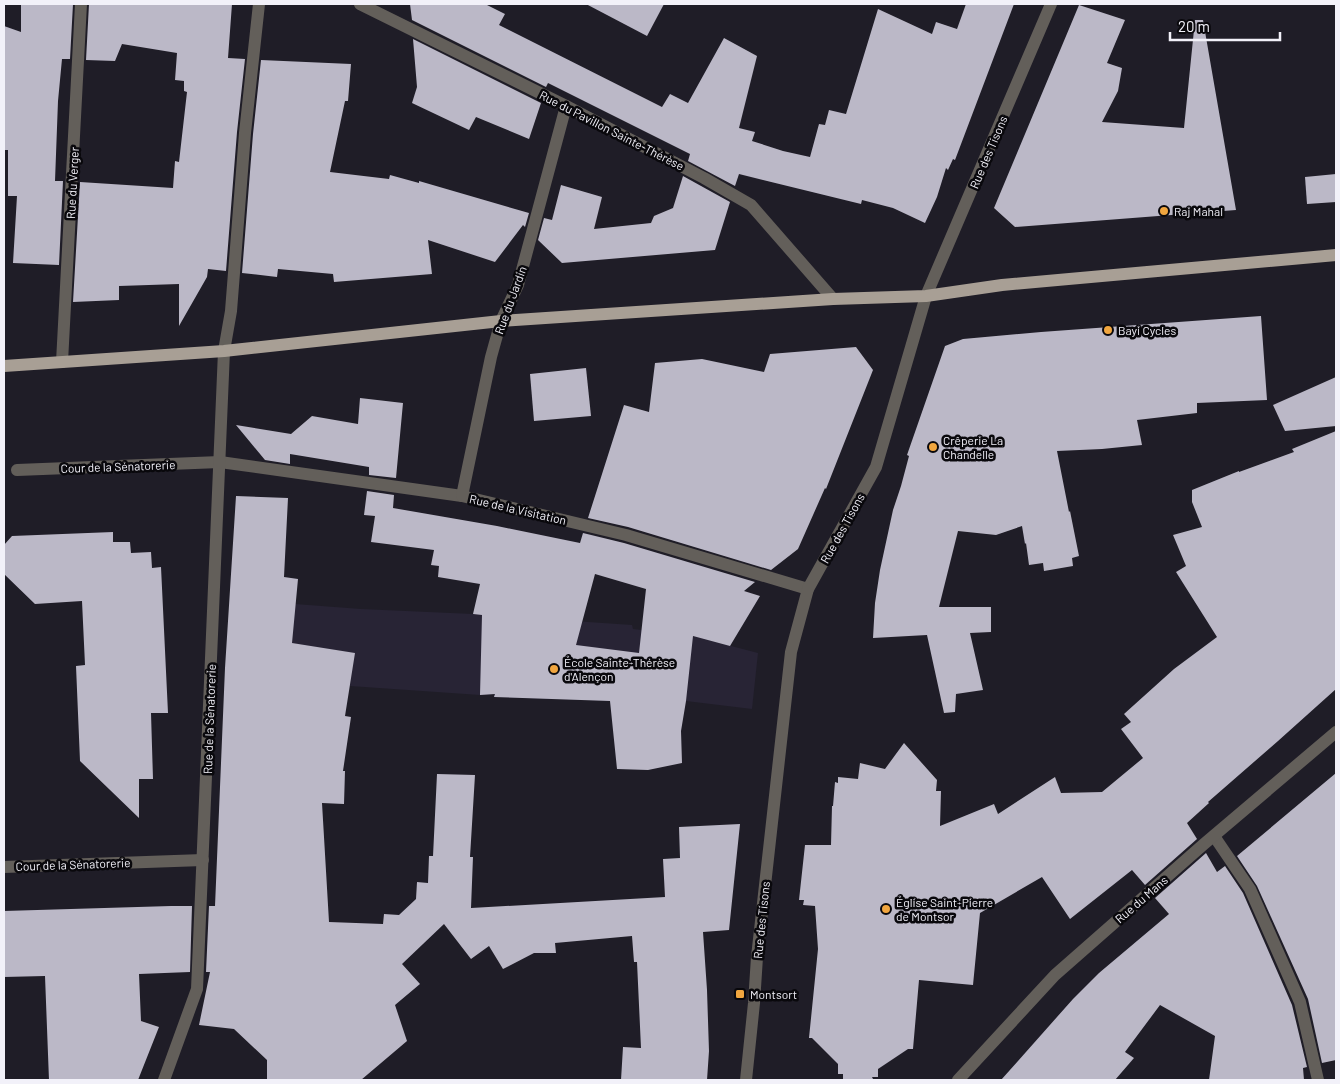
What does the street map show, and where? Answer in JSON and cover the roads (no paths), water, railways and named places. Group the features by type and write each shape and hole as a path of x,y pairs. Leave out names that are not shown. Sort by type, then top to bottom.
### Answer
{"main road":[{"path":"4,366 224,351 501,321 833,299 926,296 1002,285 1336,255"}],"street":[{"name":"Rue du Verger","path":"62,362 81,4"},
{"name":"Rue de la Sénatorerie","path":"164,1080 198,989 224,351 231,312 245,133 259,4"},
{"name":"Rue du Pavillon Sainte-Thérèse","path":"360,4 566,106 704,178 751,205 833,299"},
{"name":"Rue des Tisons","path":"746,1080 757,957 790,652 808,589 876,467 926,296 1051,4"},
{"name":"Rue du Jardin","path":"462,496 491,357 501,321 518,285 566,106"},
{"name":"Rue de la Visitation","path":"220,462 462,496 626,535 808,589"},
{"name":"Cour de la Sénatorerie","path":"17,470 220,462"},
{"name":"Rue du Mans","path":"958,1080 1054,974 1336,732"},
{"path":"1214,836 1250,889 1300,1002 1318,1080"},
{"name":"Cour de la Sénatorerie","path":"4,867 203,860"}],"place":[{"name":"Raj Mahal","path":"1164,211"},
{"name":"Bayi Cycles","path":"1108,330"},
{"name":"Crêperie La Chandelle","path":"933,447"},
{"name":"École Sainte-Thérèse d'Alençon","path":"554,669"},
{"name":"Église Saint-Pierre de Montsor","path":"886,909"},
{"name":"Montsort","path":"740,994"}]}
